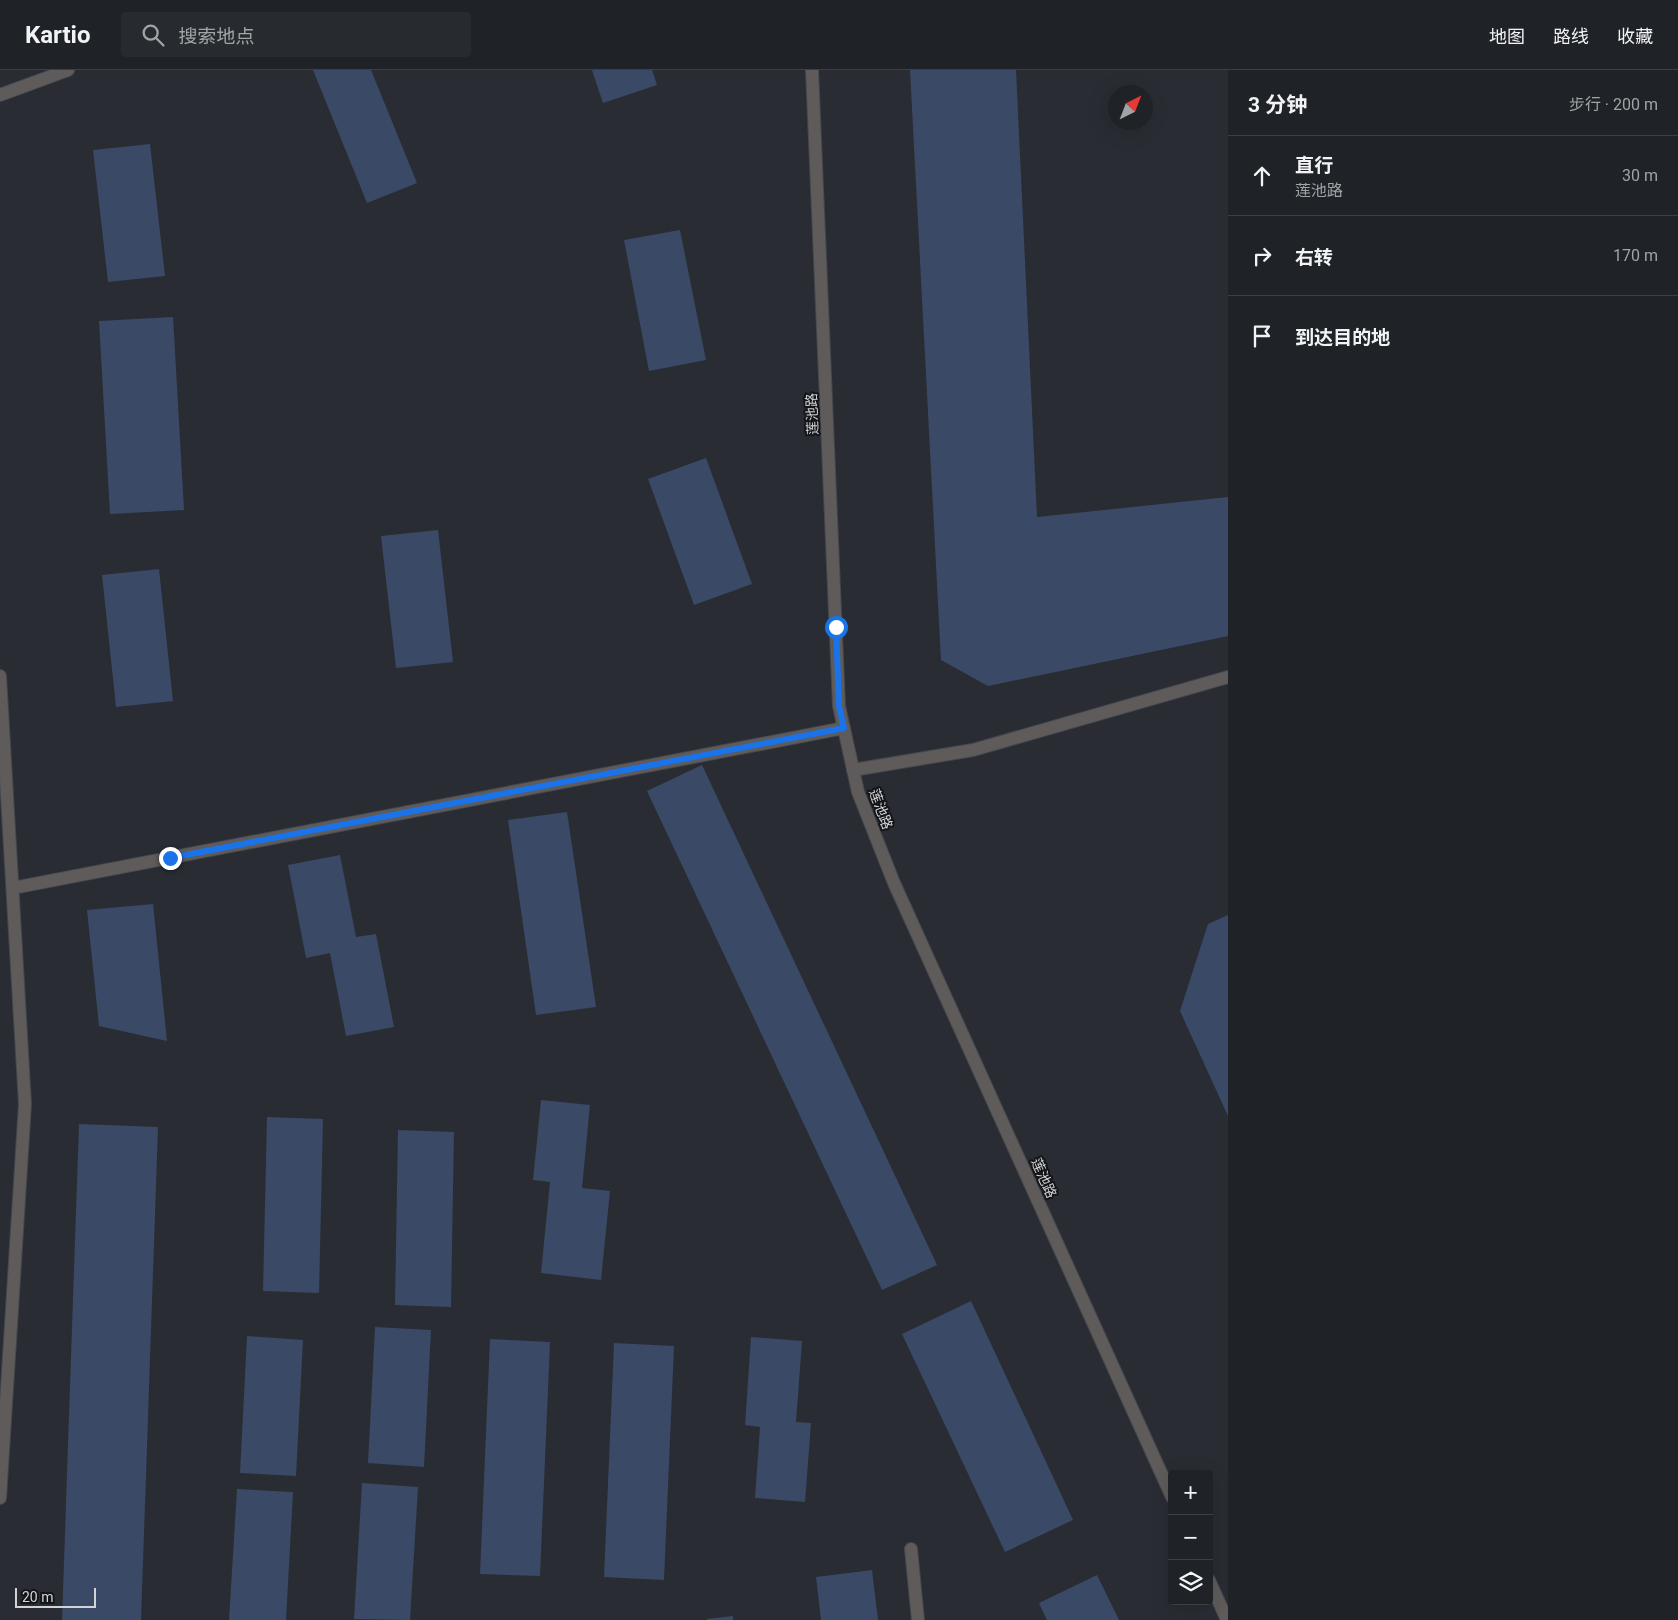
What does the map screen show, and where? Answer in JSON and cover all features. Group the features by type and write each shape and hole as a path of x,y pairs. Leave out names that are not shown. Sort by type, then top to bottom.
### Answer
{"street":[{"path":"0,95 68,70"},
{"name":"莲池路","path":"812,70 839,706 858,792 894,884 1168,1488"},
{"path":"0,676 26,1104 0,1498"},
{"path":"853,770 973,750 1228,677"},
{"path":"13,888 844,728"},
{"path":"911,1549 918,1620"},
{"path":"1213,1589 1227,1620"}],"building":[{"path":"313,70 371,70 417,183 367,203"},
{"path":"592,70 652,70 657,85 603,103"},
{"path":"910,70 1016,70 1037,517 1228,497 1228,636 988,686 941,660"},
{"path":"150,144 165,276 108,282 93,150"},
{"path":"680,230 706,360 649,371 624,240"},
{"path":"173,317 184,510 110,514 99,321"},
{"path":"706,458 752,584 694,605 648,479"},
{"path":"438,530 453,662 396,668 381,536"},
{"path":"159,569 173,701 116,707 102,575"},
{"path":"702,765 937,1265 882,1290 647,791"},
{"path":"567,812 596,1007 536,1015 508,820"},
{"path":"340,855 356,937 376,934 394,1027 346,1036 330,953 306,958 288,865"},
{"path":"153,904 167,1041 99,1026 87,910"},
{"path":"1228,915 1228,1116 1180,1011 1208,924"},
{"path":"541,1100 590,1105 582,1188 610,1191 601,1280 541,1273 550,1182 533,1180"},
{"path":"267,1117 323,1119 319,1293 263,1291"},
{"path":"79,1124 158,1127 141,1620 62,1620"},
{"path":"398,1130 454,1132 451,1307 395,1305"},
{"path":"971,1301 1073,1520 1005,1552 902,1334"},
{"path":"375,1327 431,1330 424,1467 368,1463"},
{"path":"247,1336 303,1340 296,1476 240,1473"},
{"path":"751,1337 802,1341 796,1422 811,1423 805,1502 755,1498 760,1427 745,1425"},
{"path":"490,1339 550,1342 540,1576 480,1574"},
{"path":"614,1343 674,1346 664,1580 604,1577"},
{"path":"362,1483 418,1487 410,1620 354,1619"},
{"path":"237,1489 293,1492 286,1620 229,1620"},
{"path":"872,1570 878,1620 821,1620 816,1577"},
{"path":"1097,1575 1119,1620 1047,1620 1039,1603"},
{"path":"733,1616 733,1620 707,1620 707,1619"}],"route":[{"path":"170,858 844,728 839,706 836,627"}]}
